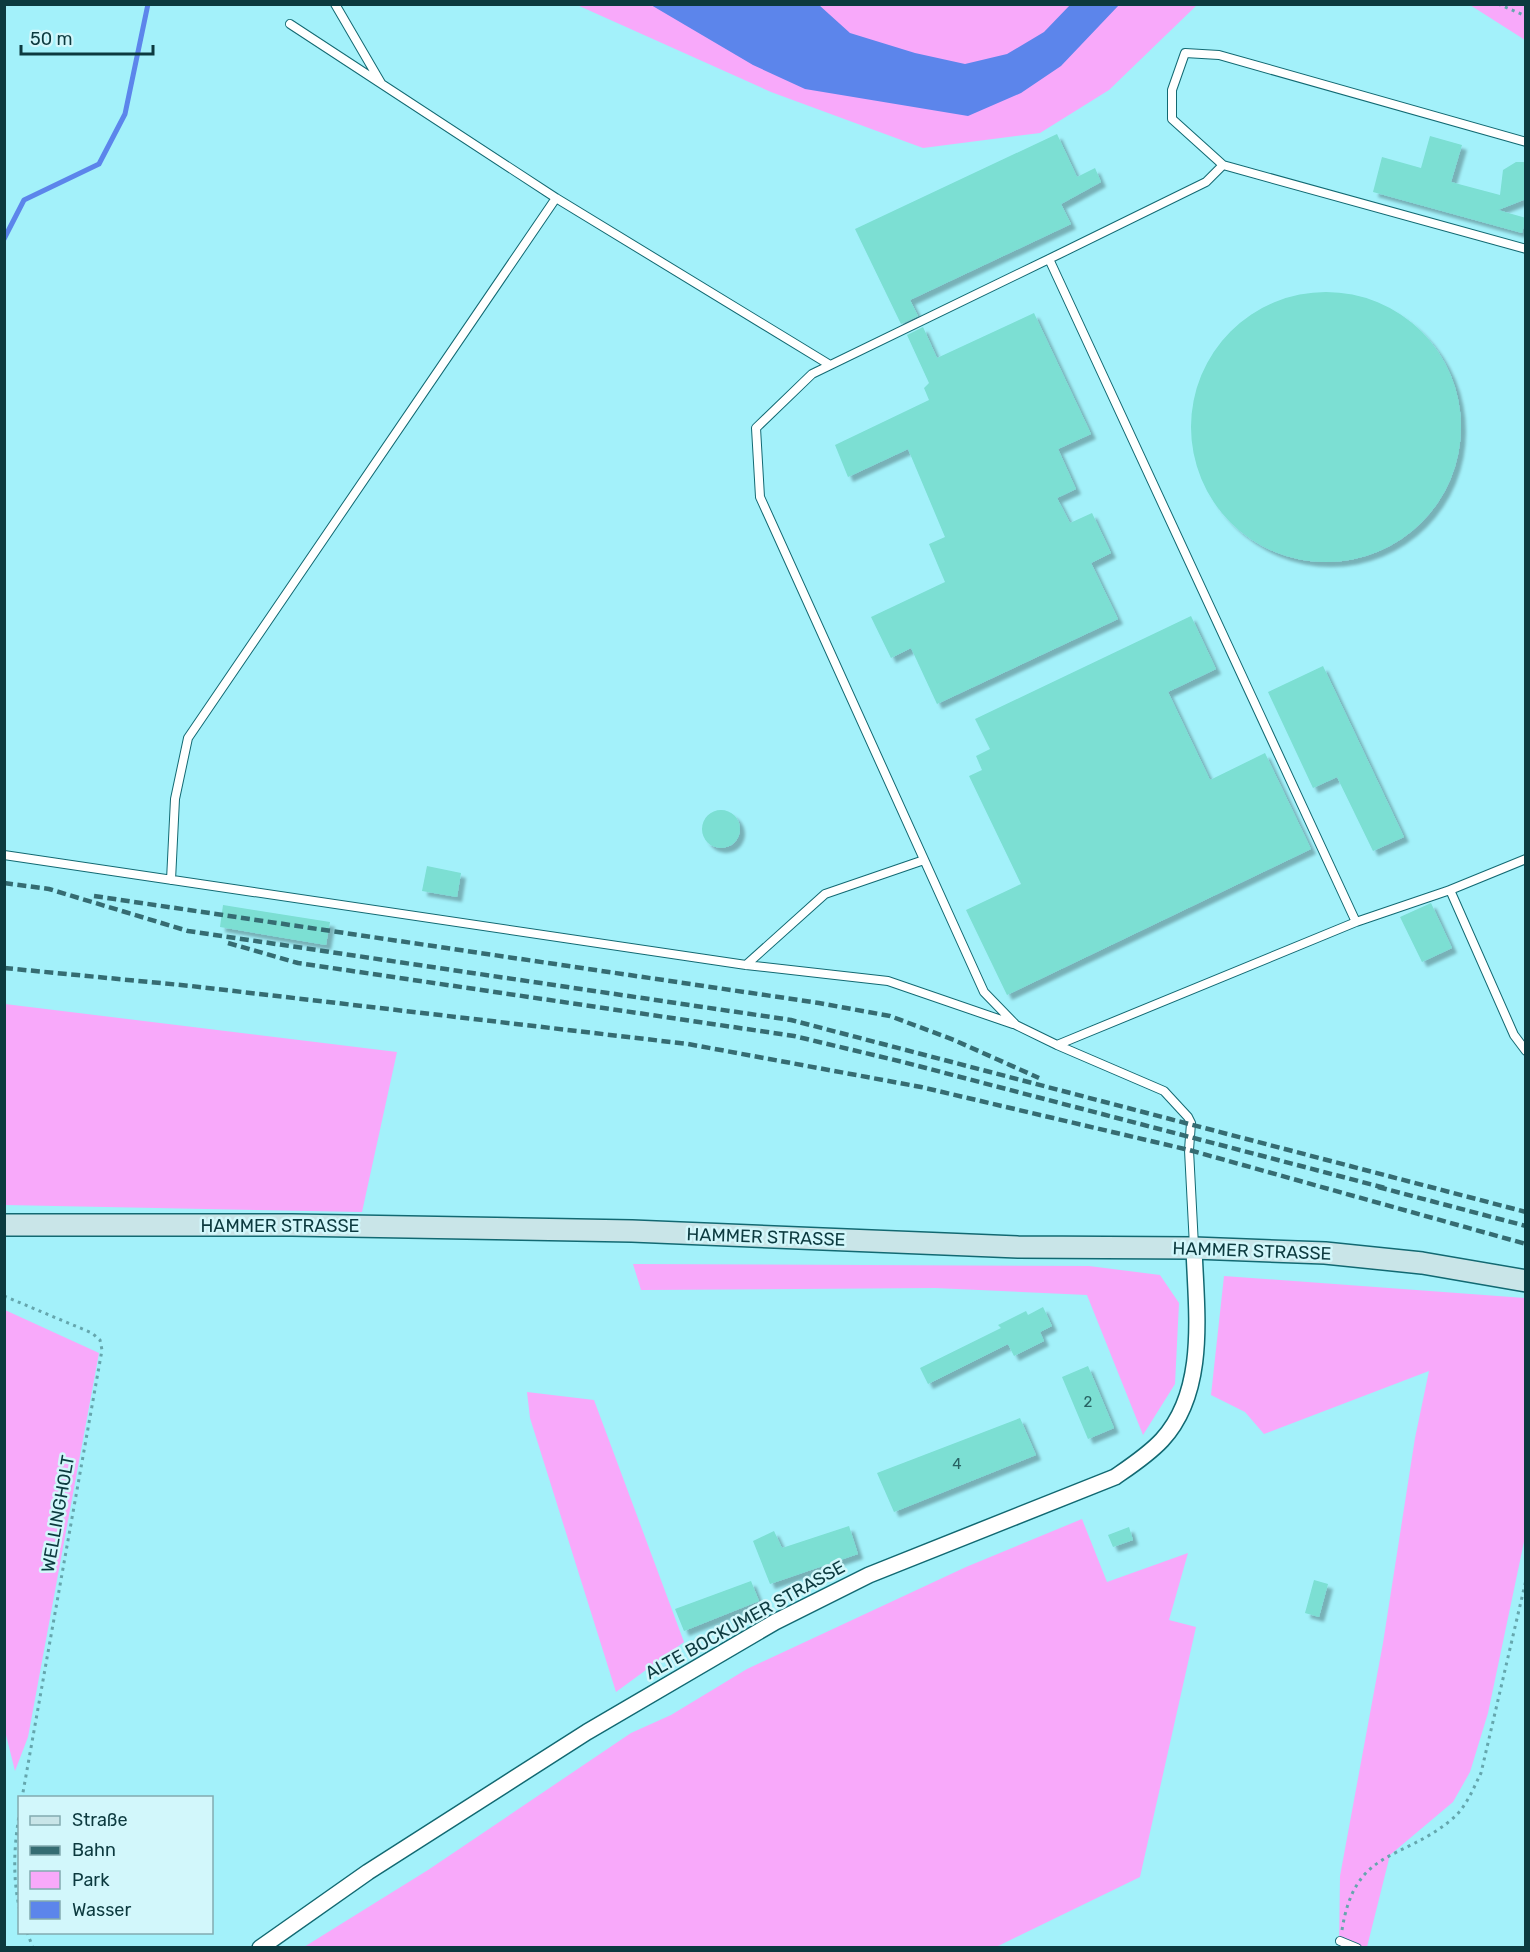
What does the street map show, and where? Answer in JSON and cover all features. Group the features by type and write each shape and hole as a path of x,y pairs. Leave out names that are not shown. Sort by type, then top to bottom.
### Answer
{"main road":[{"name":"HAMMER STRASSE","path":"4,1226 292,1225 608,1231 1018,1247 1194,1248 1336,1254 1422,1263 1526,1281"}],"street":[{"name":"ALTE BOCKUMER STRASSE","path":"261,1947 349,1884 587,1732 775,1622 869,1575 1115,1477 1142,1458 1163,1439 1188,1398 1193,1373 1196,1307 1194,1248"}],"lane":[{"path":"334,4 381,84"},
{"path":"290,24 556,198 830,365"},
{"path":"1526,142 1219,55 1185,53 1172,90 1172,119 1223,165 1526,249"},
{"path":"1016,1025 984,992 760,497 756,428 812,374 1206,182 1223,165"},
{"path":"171,880 175,799 188,738 556,198"},
{"path":"1049,259 1356,922"},
{"path":"4,855 746,965 888,981 1016,1025 1164,1091 1191,1123 1189,1150 1194,1248"},
{"path":"1057,1045 1356,922 1450,890 1526,859"},
{"path":"746,965 825,894 924,860"},
{"path":"1450,890 1514,1035 1526,1051"},
{"path":"1340,1941 1357,1947"}],"path":[{"path":"1498,4 1526,16"},
{"name":"WELLINGHOLT","path":"4,1296 92,1333 100,1340 102,1350 22,1796"},
{"path":"1340,1941 1349,1896 1360,1879 1390,1855 1453,1819 1468,1800 1481,1773 1526,1580"},
{"path":"18,1822 14,1883 18,1902"}],"green space":[{"path":"577,5 1197,5 1109,90 1040,133 923,148 771,92"},
{"path":"1470,5 1525,5 1525,40"},
{"path":"5,1004 397,1052 362,1212 5,1205"},
{"path":"633,1264 1089,1266 1160,1275 1179,1303 1175,1384 1143,1435 1087,1295 935,1288 641,1290"},
{"path":"1224,1276 1525,1298 1525,1537 1488,1713 1470,1772 1453,1802 1390,1855 1367,1947 1339,1947 1340,1876 1383,1643 1415,1438 1429,1371 1264,1434 1245,1412 1211,1395"},
{"path":"5,1310 99,1353 28,1737 15,1771 4,1727"},
{"path":"527,1392 594,1400 684,1642 616,1692 530,1418"},
{"path":"1082,1519 1107,1582 1188,1553 1169,1620 1196,1627 1140,1877 996,1947 304,1947 428,1870 631,1733 671,1715 747,1669 966,1567"}],"water":[{"path":"651,5 819,5 850,33 915,53 965,64 1007,54 1044,32 1070,5 1119,5 1061,66 1021,93 968,116 805,89 753,65"}],"building":[{"path":"1057,134 1077,177 1095,168 1101,182 1061,204 1071,224 910,300 918,316 901,324 855,229"},
{"path":"1430,136 1462,145 1451,182 1500,195 1503,170 1516,162 1526,162 1526,199 1498,210 1526,218 1522,233 1373,192 1382,157 1421,168"},
{"path":"1313,292 1339,292 1378,302 1401,315 1422,331 1438,352 1451,375 1459,401 1461,427 1459,453 1451,479 1438,502 1422,523 1401,539 1378,552 1339,562 1313,562 1274,552 1251,539 1230,523 1214,502 1201,479 1191,440 1191,414 1201,375 1214,352 1230,331 1251,315 1274,302"},
{"path":"1034,313 1091,434 1058,449 1076,489 1057,498 1070,523 1092,513 1111,553 1091,563 1118,619 937,704 911,648 891,658 871,617 945,582 929,544 945,537 908,449 848,477 835,445 929,400 924,388 929,383 907,335 923,327 937,358"},
{"path":"1191,616 1216,669 1168,692 1210,780 1265,753 1311,849 1007,995 966,910 1021,884 969,776 982,770 976,756 990,749 975,719"},
{"path":"1323,666 1404,837 1373,851 1337,777 1313,788 1268,692"},
{"path":"721,810 735,815 740,829 735,843 721,848 707,843 702,829 707,815"},
{"path":"427,866 461,873 457,897 422,891"},
{"path":"1431,903 1452,948 1422,962 1400,917"},
{"path":"223,905 330,922 326,945 220,927"},
{"path":"1043,1307 1052,1326 1040,1332 1044,1341 1014,1356 1008,1344 928,1384 920,1368 1001,1328 998,1325 1026,1311 1028,1315"},
{"path":"1088,1366 1114,1428 1088,1439 1062,1377"},
{"path":"1020,1418 1036,1455 894,1512 877,1473"},
{"path":"849,1526 858,1554 770,1584 753,1541 774,1531 782,1548"},
{"path":"1129,1527 1133,1540 1113,1547 1108,1535"},
{"path":"1314,1580 1328,1584 1319,1617 1305,1613"},
{"path":"751,1581 759,1601 684,1631 675,1609"}],"waterway":[{"path":"4,239 24,200 99,164 125,114 148,4"}],"railway":[{"path":"4,883 49,889 188,931 791,1020 1526,1212"},
{"path":"94,896 819,1003 890,1016 954,1040 1039,1078"},
{"path":"228,943 298,963 794,1036 903,1062 1385,1188"},
{"path":"4,968 191,986 688,1044 921,1087 1189,1150 1526,1244"},
{"path":"1378,1187 1526,1226"}]}
